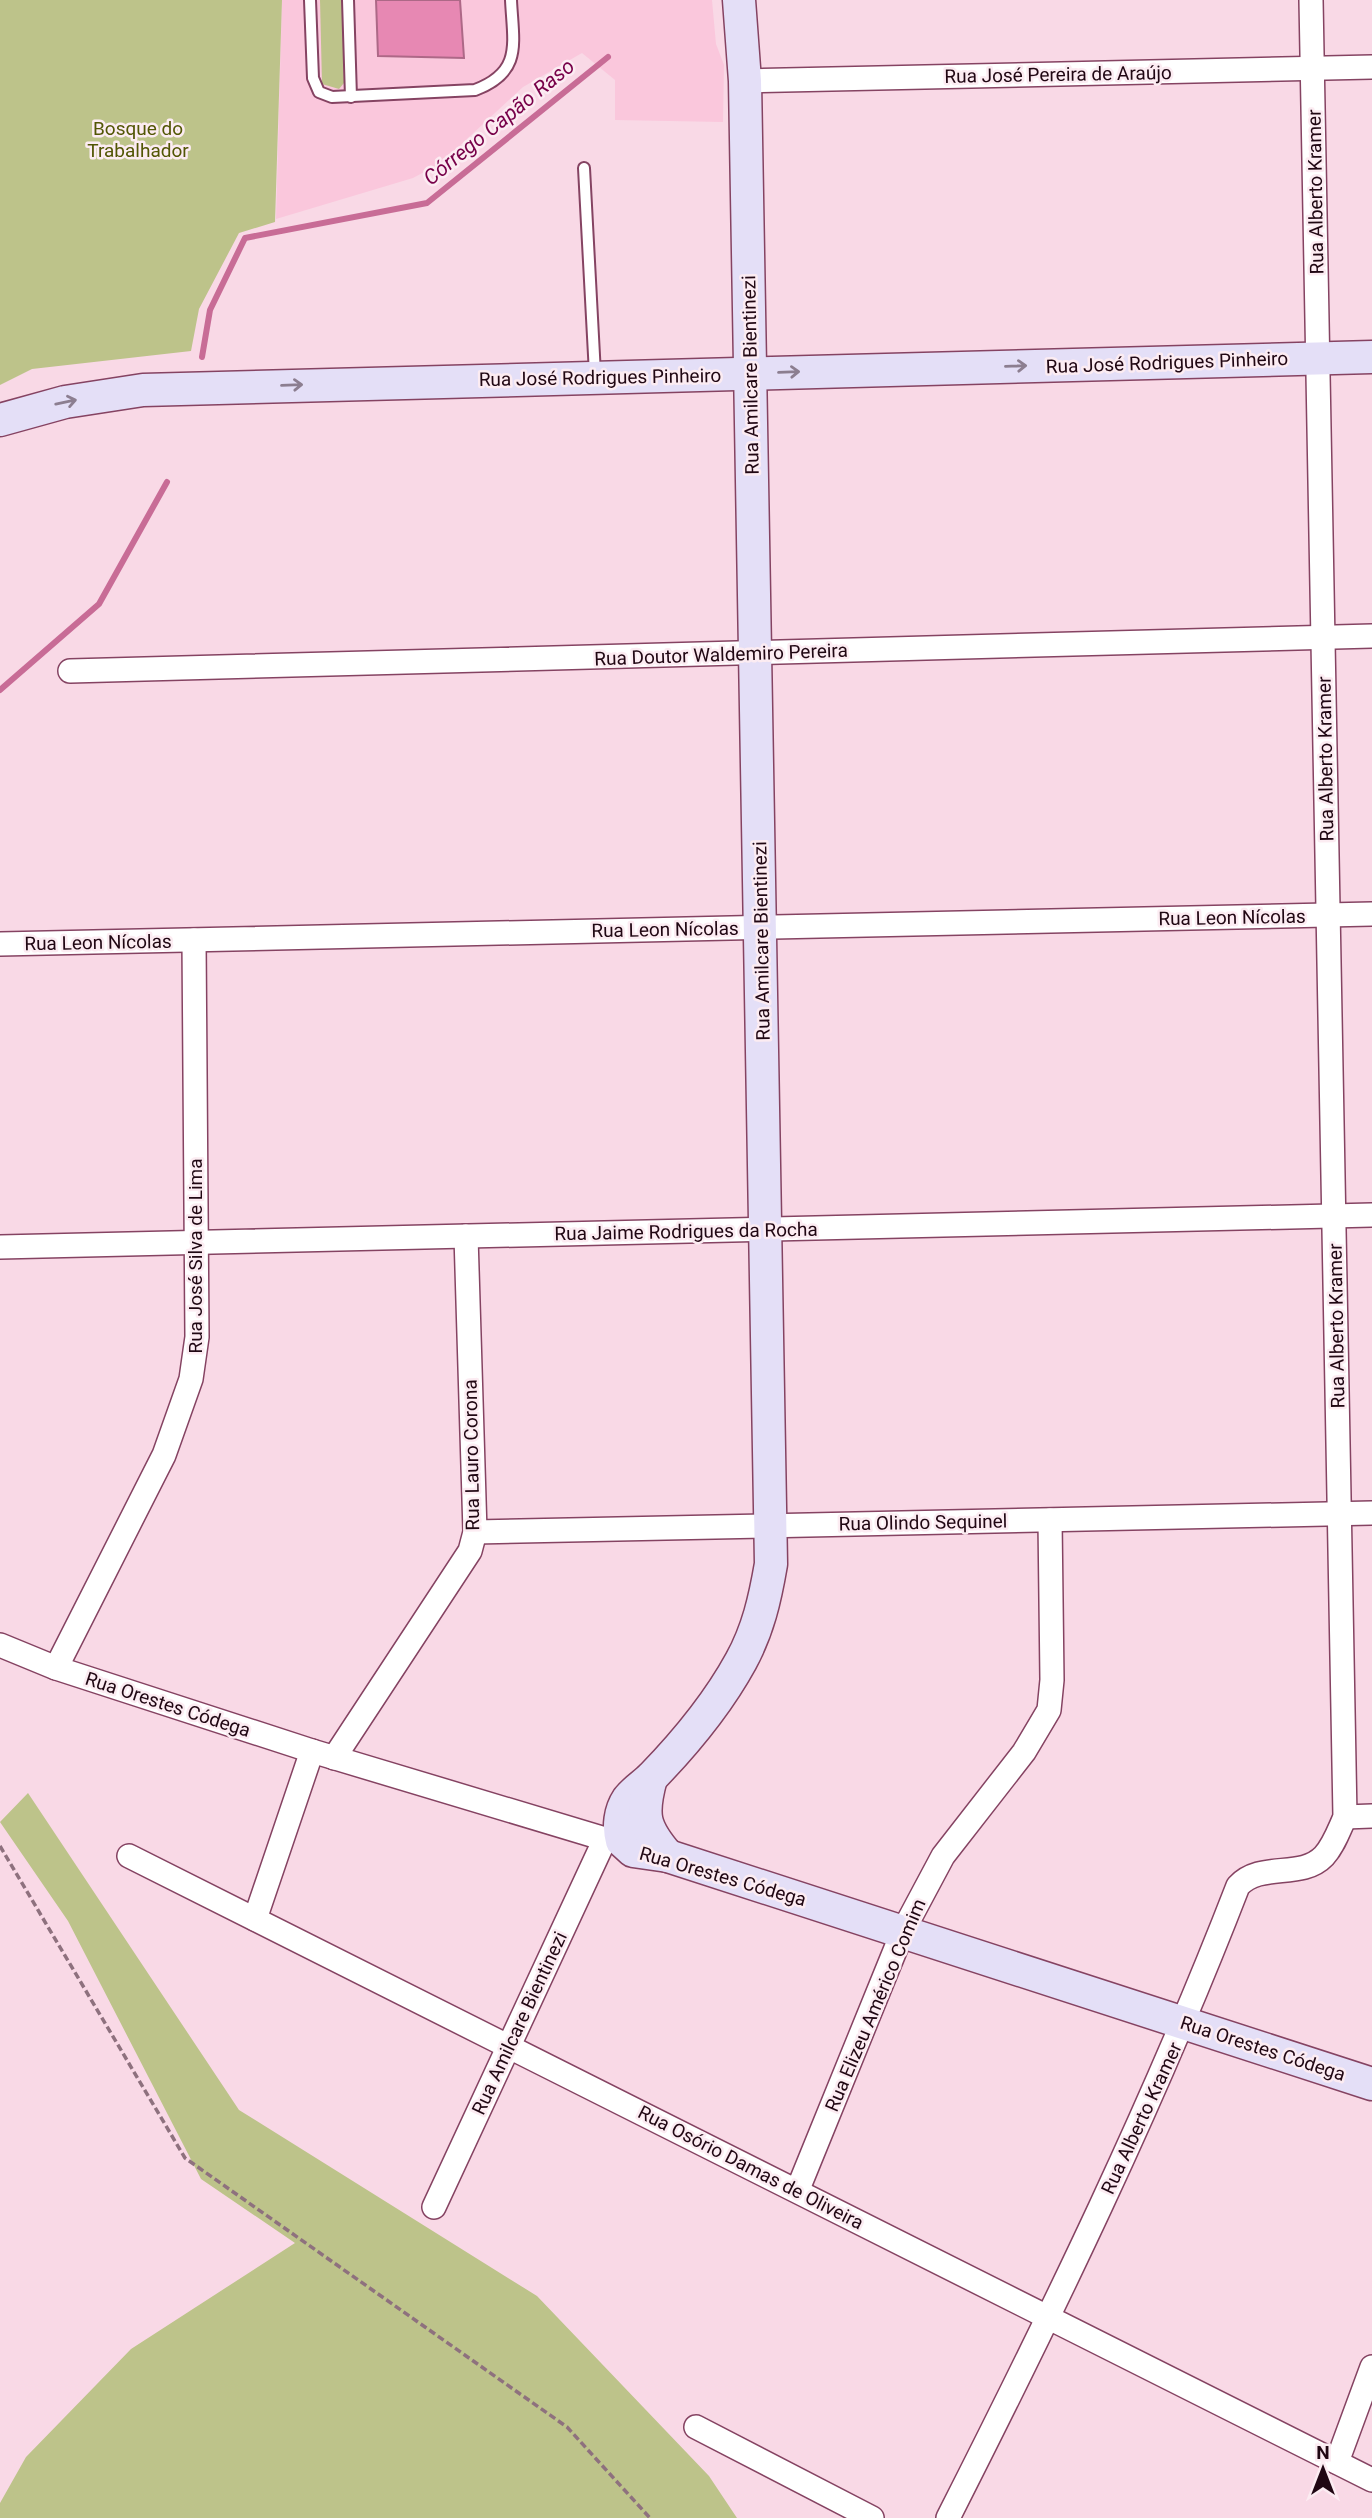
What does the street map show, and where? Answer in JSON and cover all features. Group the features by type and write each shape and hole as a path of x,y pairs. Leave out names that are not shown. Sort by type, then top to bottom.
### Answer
{"main road":[{"name":"Rua Amilcare Bientinezi","path":"613,1837 627,1800 651,1778 719,1697 755,1634 769,1576 772,1526 756,653 745,81 739,0"},
{"name":"Rua José Rodrigues Pinheiro","path":"0,420 65,402 143,390 1372,357"},
{"path":"651,1778 646,1797 649,1834 668,1856"},
{"name":"Rua Orestes Códega","path":"613,1837 633,1851 668,1856 1372,2084"}],"street":[{"name":"Rua Alberto Kramer","path":"948,2518 1049,2318 1185,2022 1238,1886 1247,1876 1261,1872 1312,1865 1333,1843 1345,1817 1311,0"},
{"name":"Rua José Pereira de Araújo","path":"745,81 1372,67"},
{"name":"Rua Doutor Waldemiro Pereira","path":"70,671 1372,636"},
{"name":"Rua Leon Nícolas","path":"0,944 1372,914"},
{"name":"Rua José Silva de Lima","path":"56,1668 164,1455 184,1403 196,1355 194,940"},
{"name":"Rua Jaime Rodrigues da Rocha","path":"0,1247 1372,1215"},
{"name":"Rua Lauro Corona","path":"256,1919 323,1754 462,1567 475,1532 466,1236"},
{"name":"Rua Olindo Sequinel","path":"475,1532 1372,1513"},
{"name":"Rua Elizeu Américo Comim","path":"797,2189 903,1931 943,1856 1024,1752 1049,1710 1052,1680 1050,1520"},
{"name":"Rua Orestes Códega","path":"0,1645 56,1668 323,1754 613,1837"},
{"path":"1345,1817 1372,1816"},
{"name":"Rua Amilcare Bientinezi","path":"434,2207 508,2045 613,1837"},
{"name":"Rua Osório Damas de Oliveira","path":"129,1856 1372,2480"},
{"path":"1337,2462 1372,2367"},
{"path":"696,2427 872,2518"}],"lane":[{"path":"310,0 313,78 319,92 332,97 475,90 493,83 503,75 511,62 511,0"},
{"path":"348,0 351,97"},
{"path":"584,168 596,377"}],"path":[{"path":"0,1846 184,2158 567,2427 650,2518"}],"shaded area":[{"path":"282,0 712,0 716,44 724,65 723,122 615,120 615,80 582,53 523,87 441,163 413,178 276,219"}],"green space":[{"name":"Bosque do Trabalhador","path":"0,0 282,0 275,222 239,233 199,309 191,351 32,369 0,385"},
{"path":"320,0 342,0 344,83 339,89 322,84"},
{"path":"28,1793 239,2110 537,2296 709,2476 737,2518 0,2518 0,2503 26,2457 131,2349 295,2243 201,2179 68,1921 0,1822"}],"building":[{"path":"376,0 460,0 464,58 378,56"}],"waterway":[{"name":"Córrego Capão Raso","path":"202,357 210,310 245,238 427,203 608,57"},
{"name":"Córrego Capão Raso","path":"0,690 99,604 167,482"}]}
